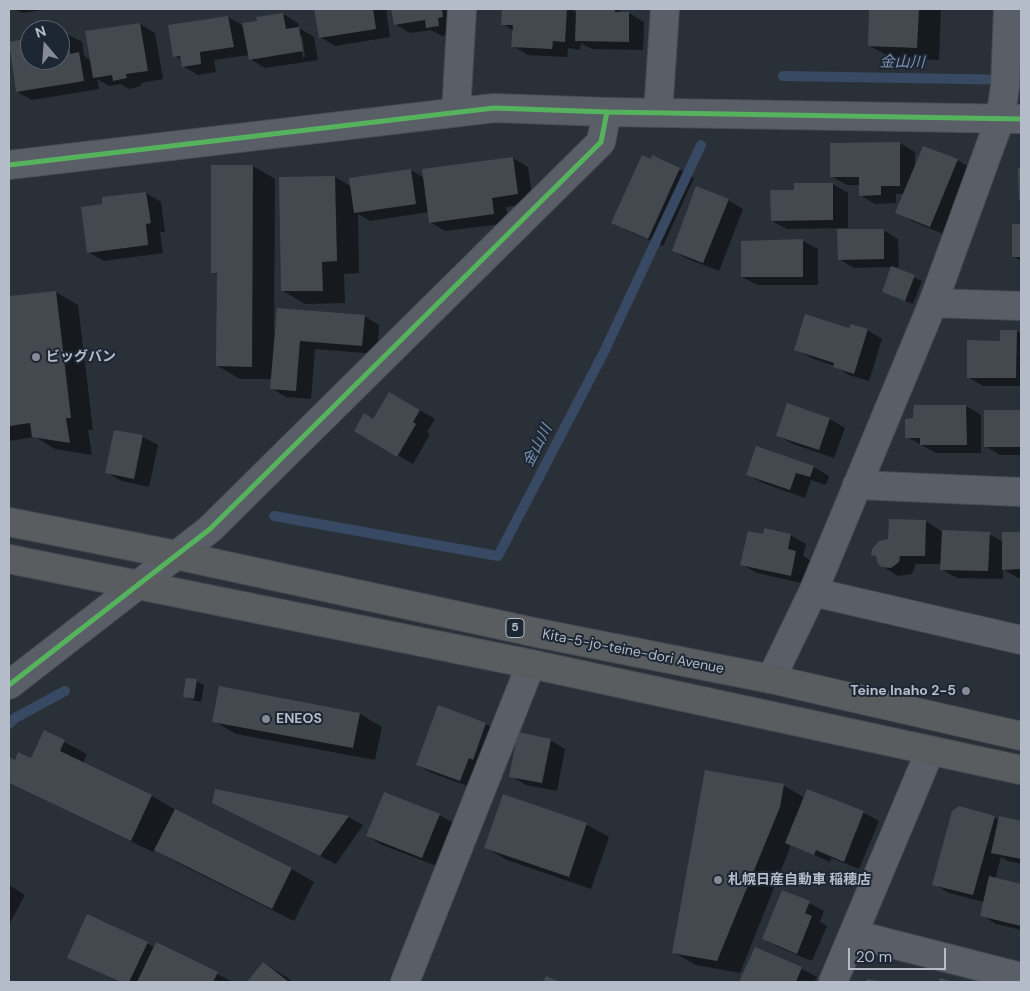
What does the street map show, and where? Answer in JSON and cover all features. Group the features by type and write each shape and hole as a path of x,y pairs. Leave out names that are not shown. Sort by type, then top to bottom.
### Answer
{"highway":[{"name":"Kita-5-jo-teine-dori Avenue","path":"9,522 176,555 520,629 772,680 1021,736"},
{"path":"9,559 531,664 1021,770"}],"street":[{"path":"456,112 462,9"},
{"path":"658,113 665,9"},
{"path":"772,680 813,592 1011,119 1008,9"},
{"path":"9,165 494,108 606,112 1011,119"},
{"path":"9,686 210,528 602,142 606,112"},
{"path":"933,303 1021,306"},
{"path":"857,485 1021,492"},
{"path":"813,592 1021,640"},
{"path":"405,982 531,664"},
{"path":"833,982 930,751"},
{"path":"853,934 1021,977"}],"building":[{"path":"314,9 373,9 376,29 319,38"},
{"path":"391,9 442,9 443,17 438,18 439,26 426,28 425,20 394,25"},
{"path":"502,9 567,9 565,42 553,41 552,49 511,47 513,25 501,25"},
{"path":"615,9 615,12 629,12 629,42 575,41 576,10"},
{"path":"869,9 919,9 917,48 868,46"},
{"path":"283,13 286,29 299,27 303,51 249,60 242,23 257,21 256,17"},
{"path":"228,16 234,47 200,52 201,64 182,67 180,56 173,57 168,25"},
{"path":"140,23 148,71 126,74 127,78 113,81 112,75 93,78 85,31"},
{"path":"20,40 20,70 70,70 70,54 79,52 84,81 16,92 9,42"},
{"path":"900,142 900,186 881,186 881,195 859,196 859,177 830,177 830,143"},
{"path":"923,146 958,159 930,227 895,213"},
{"path":"642,155 651,159 652,155 680,168 648,239 611,223"},
{"path":"513,157 518,194 492,198 494,214 429,223 422,169"},
{"path":"211,165 253,165 252,367 216,366 217,273 211,273"},
{"path":"1018,168 1021,168 1021,200 1019,200"},
{"path":"411,169 416,204 354,213 349,178"},
{"path":"335,176 337,261 322,262 323,291 281,291 279,177"},
{"path":"794,183 833,183 833,220 771,221 770,190 794,190"},
{"path":"696,186 729,199 703,263 672,251"},
{"path":"146,192 151,223 146,224 148,245 87,253 81,207 102,204 102,197"},
{"path":"1012,224 1021,224 1021,257 1012,257"},
{"path":"837,229 884,229 884,259 838,260"},
{"path":"803,239 803,277 741,277 741,241"},
{"path":"891,266 915,275 905,301 882,292"},
{"name":"ビッグバン","path":"56,291 71,418 66,418 70,443 32,437 30,423 9,426 9,296"},
{"path":"277,308 365,315 362,346 300,341 296,391 270,389"},
{"path":"805,314 849,328 851,324 868,329 854,374 833,367 834,363 794,350"},
{"path":"1000,330 1017,330 1016,378 967,378 967,340 1000,341"},
{"path":"389,392 420,410 413,422 416,424 397,457 354,431 364,413 373,419"},
{"path":"787,403 830,418 819,450 776,436"},
{"path":"914,405 966,405 967,445 920,445 920,438 905,438 905,419 913,418"},
{"path":"984,410 1021,410 1021,447 984,447"},
{"path":"114,430 143,435 134,479 105,473"},
{"path":"756,446 814,466 810,477 796,473 790,490 746,475"},
{"path":"889,519 926,520 925,556 900,556 899,562 891,568 882,567 878,564 876,556 871,555 872,549 879,541 888,539"},
{"path":"764,528 791,534 788,549 796,551 791,576 740,565 748,531 763,534"},
{"path":"942,530 990,532 988,571 940,570"},
{"path":"1002,532 1021,532 1021,569 1002,570"},
{"path":"186,678 197,679 194,699 183,697"},
{"path":"219,686 360,713 353,748 212,722"},
{"path":"438,705 486,723 473,760 469,758 460,781 416,765"},
{"path":"44,730 65,740 60,751 152,795 131,841 9,783 9,757 15,760 18,752 31,758"},
{"path":"518,732 551,739 542,783 509,777"},
{"name":"札幌日産自動車 稲穂店","path":"705,770 784,784 780,807 717,961 672,953"},
{"path":"215,789 349,816 320,856 212,803"},
{"path":"807,789 864,811 844,862 816,850 814,855 785,843"},
{"path":"384,792 440,814 422,858 366,836"},
{"path":"503,794 587,823 569,877 484,848"},
{"path":"959,806 995,816 973,895 932,885 952,811"},
{"path":"175,809 292,868 272,909 154,850"},
{"path":"999,816 1021,821 1021,859 991,853"},
{"path":"989,876 1021,884 1021,926 980,916"},
{"path":"782,890 810,901 805,913 812,916 797,954 762,939"},
{"path":"87,914 148,942 129,982 121,982 67,958"},
{"path":"156,942 218,972 213,982 137,982"},
{"path":"755,947 802,967 796,982 739,982"},
{"path":"263,962 289,982 247,982"},
{"path":"546,976 560,982 543,982"},
{"path":"940,978 952,982 939,982"},
{"path":"867,979 878,981 878,982 866,982"}],"waterway":[{"name":"金山川","path":"783,76 1021,80"},
{"name":"金山川","path":"274,516 498,556 604,352 701,145"},
{"name":"金山川","path":"9,724 15,718 65,691"}],"cycle path":[{"path":"9,165 494,108 607,112 1021,119"},
{"path":"9,685 210,529 601,142 607,112"}],"place":[{"name":"ビッグバン","path":"36,357"},
{"name":"Teine Inaho 2-5","path":"966,691"},
{"name":"ENEOS","path":"266,719"},
{"name":"札幌日産自動車 稲穂店","path":"718,880"}]}
